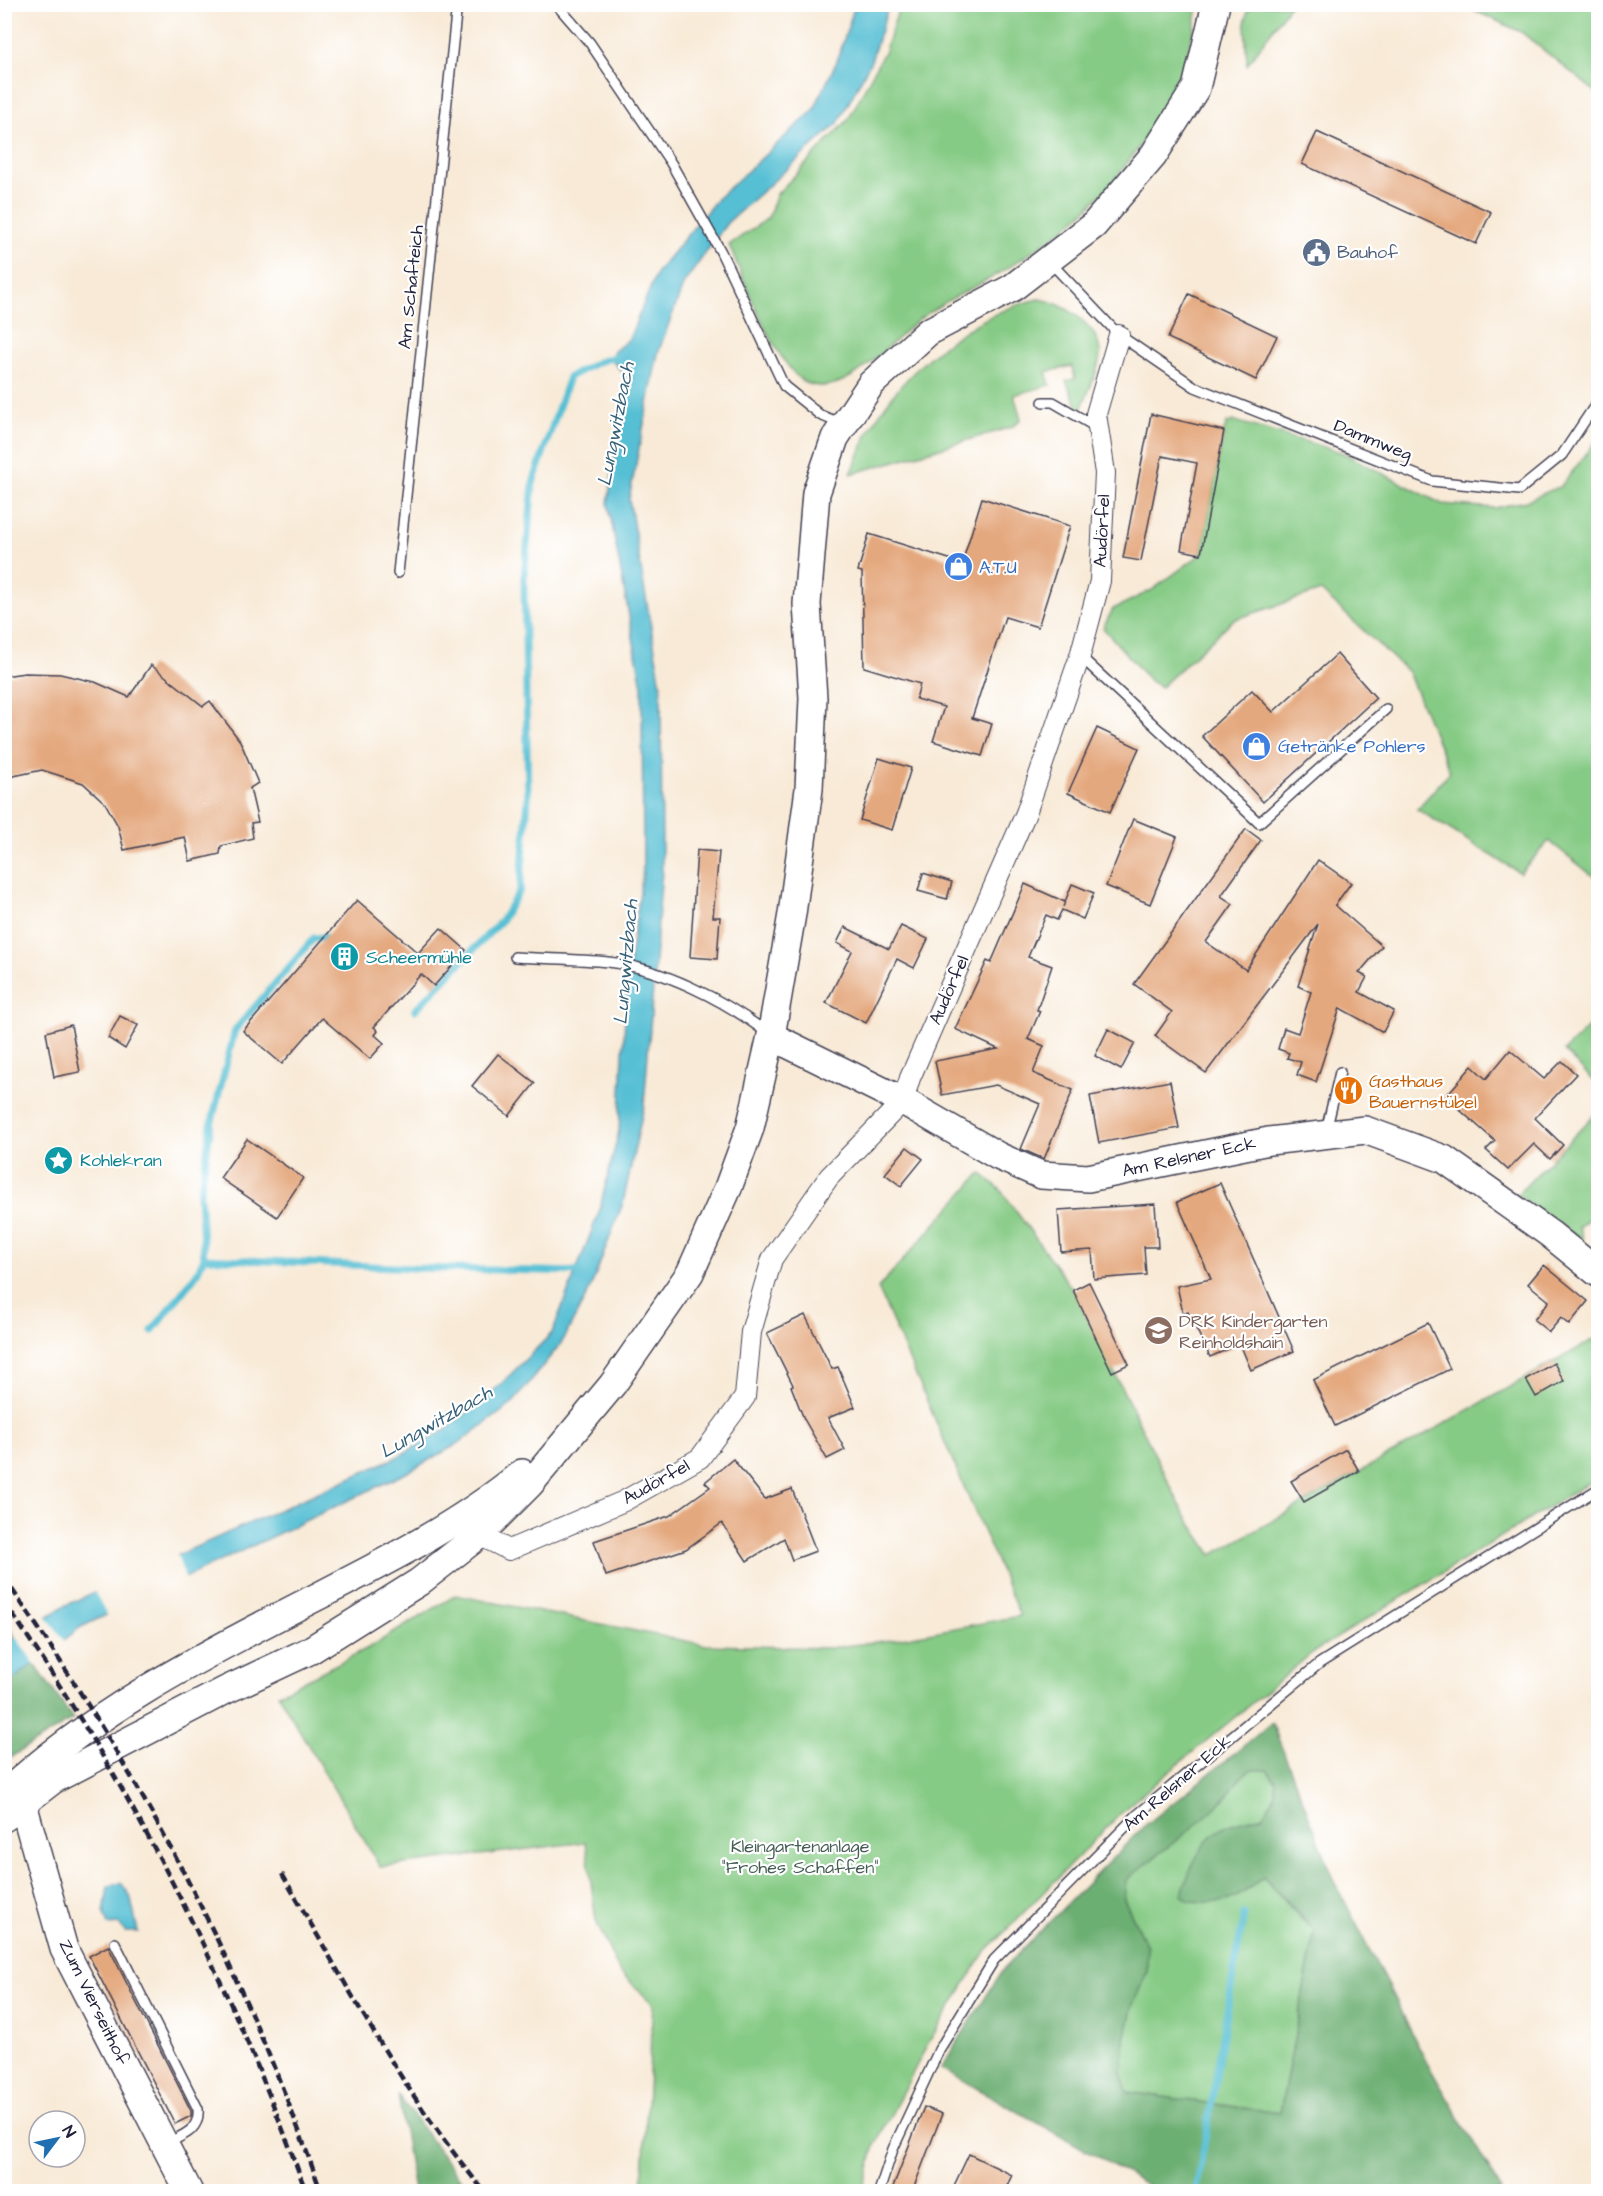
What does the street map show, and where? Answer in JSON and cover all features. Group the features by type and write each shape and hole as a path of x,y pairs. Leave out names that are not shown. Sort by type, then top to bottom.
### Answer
{"main road":[{"path":"11,1801 309,1651 419,1582 479,1535 530,1484 613,1384 690,1273 728,1188 750,1128 771,1036 792,914 808,789 813,698 807,604 816,493 835,438 871,384 928,332 1012,288 1094,225 1153,156 1196,88 1216,4"},
{"name":"Am Relsner Eck","path":"771,1036 903,1101 998,1155 1041,1175 1088,1178 1269,1141 1365,1130 1444,1159 1550,1234 1599,1273"},
{"path":"11,1801 109,1711 251,1630 408,1550 455,1522 514,1479 577,1428"},
{"name":"Zum Vierseithof","path":"11,1801 64,1949 189,2192"}],"street":[{"name":"Audörfel","path":"479,1535 510,1550 624,1501 700,1458 745,1397 751,1332 772,1259 829,1177 903,1101 910,1078 1026,813 1080,656 1100,581 1105,472 1096,414 1119,335"}],"lane":[{"name":"Am Schafteich","path":"398,573 457,4"},
{"path":"556,4 590,43 671,163 721,252 784,386 820,415 844,425"},
{"path":"1048,260 1119,335"},
{"name":"Dammweg","path":"1119,335 1195,387 1432,481 1519,490 1562,455 1599,401"},
{"path":"1043,402 1053,402 1098,428"},
{"path":"1080,656 1260,823 1386,709"},
{"path":"515,957 610,962 675,980 746,1016 771,1036"},
{"path":"1325,1134 1340,1072"},
{"name":"Am Relsner Eck","path":"879,2192 893,2149 939,2050 994,1960 1137,1815 1320,1663 1599,1489"},
{"path":"115,1943 198,2109 199,2120 191,2131 165,2145"}],"green space":[{"path":"900,5 1198,5 1183,65 1153,125 1114,180 1092,203 1063,230 1011,266 921,318 854,375 839,383 824,386 809,384 797,376 773,343 729,245 768,218 777,194 848,120 885,50"},
{"path":"1249,5 1290,5 1247,65 1245,23"},
{"path":"1462,5 1598,5 1598,94 1521,32"},
{"path":"1038,299 1058,304 1078,317 1094,334 1098,344 1100,354 1097,368 1080,412 1066,381 1075,379 1072,366 1046,372 1050,385 1014,395 1021,419 1012,427 851,474 868,433 885,406 921,365 942,347 988,317"},
{"path":"1235,421 1341,452 1442,504 1495,508 1526,501 1561,486 1598,439 1598,880 1549,841 1520,873 1417,809 1450,772 1408,672 1321,591 1233,620 1161,687 1150,681 1103,628 1113,609 1152,590 1201,554 1224,431 1227,423"},
{"path":"1598,1018 1598,1085 1564,1051"},
{"path":"1598,1111 1598,1211 1579,1227 1583,1240 1517,1195"},
{"name":"Kleingartenanlage \"Frohes Schaffen\"","path":"981,1173 1000,1189 1073,1290 1185,1515 1212,1555 1598,1337 1598,1477 1312,1653 1128,1806 984,1953 930,2040 875,2145 863,2191 642,2191 653,2004 619,1971 596,1921 586,1842 380,1867 278,1694 370,1647 456,1595 706,1645 829,1648 891,1640 1020,1616 878,1288"},
{"path":"4,1620 73,1719 9,1758 5,1765"},
{"path":"1272,1723 1336,1884 1427,2063 1502,2191 1158,2191 941,2068 1004,1968 1142,1828","holes":["1252,1769 1267,1770 1276,1780 1274,1798 1263,1816 1229,1825 1213,1835 1193,1864 1182,1895 1188,1901 1222,1902 1236,1897 1263,1877 1315,1931 1280,2113 1127,2092 1122,2072 1125,2039 1133,2004 1147,1972 1147,1947 1124,1899 1126,1880 1201,1821 1246,1773"]},
{"path":"1252,1769 1267,1770 1276,1781 1274,1798 1263,1816 1222,1828 1188,1901 1229,1900 1237,1897 1263,1877 1315,1931 1280,2113 1126,2092 1122,2072 1125,2039 1133,2004 1147,1972 1147,1947 1124,1899 1125,1880 1225,1799 1236,1780"},
{"path":"398,2095 469,2191 414,2191"}],"water":[{"path":"855,5 889,5 871,61 838,123 727,223 684,283 658,353 629,499 661,685 662,870 644,1106 623,1203 590,1289 562,1342 512,1404 456,1445 406,1473 81,1627 16,1677 5,1690 5,1649 15,1637 64,1606 397,1457 447,1429 500,1385 552,1333 599,1212 619,1131 627,979 643,871 642,686 608,503 627,377 614,363 613,352 629,339 657,272 717,199 813,111 837,61"},
{"path":"121,1883 130,1895 138,1932 125,1932 119,1924 108,1925 104,1914 108,1886"}],"pier":[{"path":"176,1552 186,1581 109,1618 93,1589"},
{"path":"45,1614 66,1643 36,1666 14,1634"}],"building":[{"path":"1317,132 1491,212 1476,244 1302,164"},
{"path":"1189,294 1277,336 1256,380 1168,338"},
{"path":"1151,414 1224,431 1201,554 1181,550 1197,463 1162,456 1141,561 1123,558"},
{"path":"982,498 1070,526 1038,627 1005,617 972,718 992,724 982,756 933,741 944,707 916,699 920,684 864,667 862,572 858,571 869,534 962,563"},
{"path":"1337,654 1376,698 1263,802 1202,736 1252,690 1273,712"},
{"path":"151,665 203,706 210,701 240,741 258,783 250,788 258,822 251,823 253,838 221,846 220,854 190,861 185,837 124,850 118,826 105,803 83,783 42,770 4,778 4,676 25,673 60,674 95,682 129,697"},
{"path":"1097,728 1139,748 1110,812 1068,793"},
{"path":"879,758 911,768 892,830 860,820"},
{"path":"1133,819 1177,837 1150,904 1106,886"},
{"path":"1246,829 1261,840 1221,896 1233,904 1206,942 1246,970 1318,860 1351,883 1335,905 1382,946 1359,973 1367,977 1359,992 1394,1011 1383,1032 1340,1008 1316,1082 1297,1075 1301,1062 1287,1058 1289,1053 1278,1049 1284,1028 1298,1033 1311,992 1298,986 1318,924 1206,1073 1155,1036 1172,1012 1134,984"},
{"path":"697,850 719,852 713,917 720,917 717,959 690,957"},
{"path":"923,873 952,882 947,899 918,891"},
{"path":"1025,884 1065,902 1072,884 1094,893 1083,919 1062,910 1057,920 1046,915 1028,957 1052,966 1037,1010 1040,1011 1028,1039 1044,1046 1033,1073 1073,1090 1044,1159 1021,1149 1040,1104 996,1085 942,1095 935,1061 998,1049 955,1029 987,961 991,963"},
{"path":"357,900 418,953 441,928 466,950 434,986 421,974 374,1027 378,1031 375,1035 384,1043 370,1059 322,1018 282,1064 243,1031"},
{"path":"901,926 928,939 914,968 897,959 866,1023 826,1003 852,951 837,943 845,927 889,949"},
{"path":"120,1016 138,1025 125,1049 108,1038"},
{"path":"71,1025 80,1072 54,1077 46,1032"},
{"path":"1108,1029 1135,1043 1121,1070 1095,1056"},
{"path":"1510,1050 1544,1079 1562,1061 1576,1074 1535,1118 1563,1145 1550,1159 1534,1144 1508,1170 1486,1150 1495,1141 1445,1097 1472,1066 1486,1079"},
{"path":"498,1054 535,1083 509,1116 472,1086"},
{"path":"1170,1081 1179,1128 1099,1143 1090,1096"},
{"path":"247,1139 303,1178 277,1217 220,1178"},
{"path":"907,1147 923,1159 901,1186 885,1174"},
{"path":"1220,1183 1294,1351 1251,1370 1240,1344 1210,1357 1188,1312 1183,1313 1177,1286 1211,1279 1177,1202"},
{"path":"1155,1204 1158,1247 1144,1247 1146,1275 1094,1279 1092,1250 1061,1252 1058,1210"},
{"path":"1544,1265 1588,1301 1569,1325 1561,1318 1549,1332 1534,1320 1549,1301 1528,1284"},
{"path":"1089,1282 1129,1364 1112,1372 1073,1290"},
{"path":"805,1315 832,1369 838,1367 855,1407 828,1418 845,1450 827,1459 804,1419 791,1386 793,1385 767,1333"},
{"path":"1428,1323 1450,1369 1335,1426 1313,1380"},
{"path":"1554,1363 1564,1381 1536,1397 1526,1379"},
{"path":"1346,1449 1359,1471 1304,1502 1291,1481"},
{"path":"733,1459 765,1499 792,1489 816,1551 792,1560 784,1538 747,1561 722,1523 686,1549 606,1576 594,1541 669,1516 710,1487 705,1482"},
{"path":"108,1946 191,2111 191,2116 175,2124 89,1956"},
{"path":"924,2107 942,2114 912,2192 891,2192"},
{"path":"969,2154 1012,2175 1004,2192 951,2192"}],"waterway":[{"name":"Lungwitzbach","path":"415,1010 501,921 520,890 528,800 524,579 533,483 569,377 598,362 620,355"},
{"path":"152,1331 196,1275 204,1258 200,1194 211,1125 235,1030 314,938 325,937"},
{"path":"204,1258 414,1268 582,1272"},
{"path":"1196,2192 1244,1914"}],"railway":[{"path":"4,1578 99,1723 184,1874 223,1951 258,2030 321,2192"},
{"path":"4,1602 94,1742 136,1814 174,1887 245,2037 306,2192"},
{"path":"282,1874 402,2077 428,2117 485,2192"}],"place":[{"name":"Bauhof","path":"1316,252"},
{"name":"A.T.U","path":"958,567"},
{"name":"Getränke Pohlers","path":"1257,746"},
{"name":"Scheermühle","path":"345,957"},
{"name":"Gasthaus Bauernstübel","path":"1348,1091"},
{"name":"Kohlekran","path":"59,1160"},
{"name":"DRK Kindergarten Reinholdshain","path":"1158,1331"}]}
